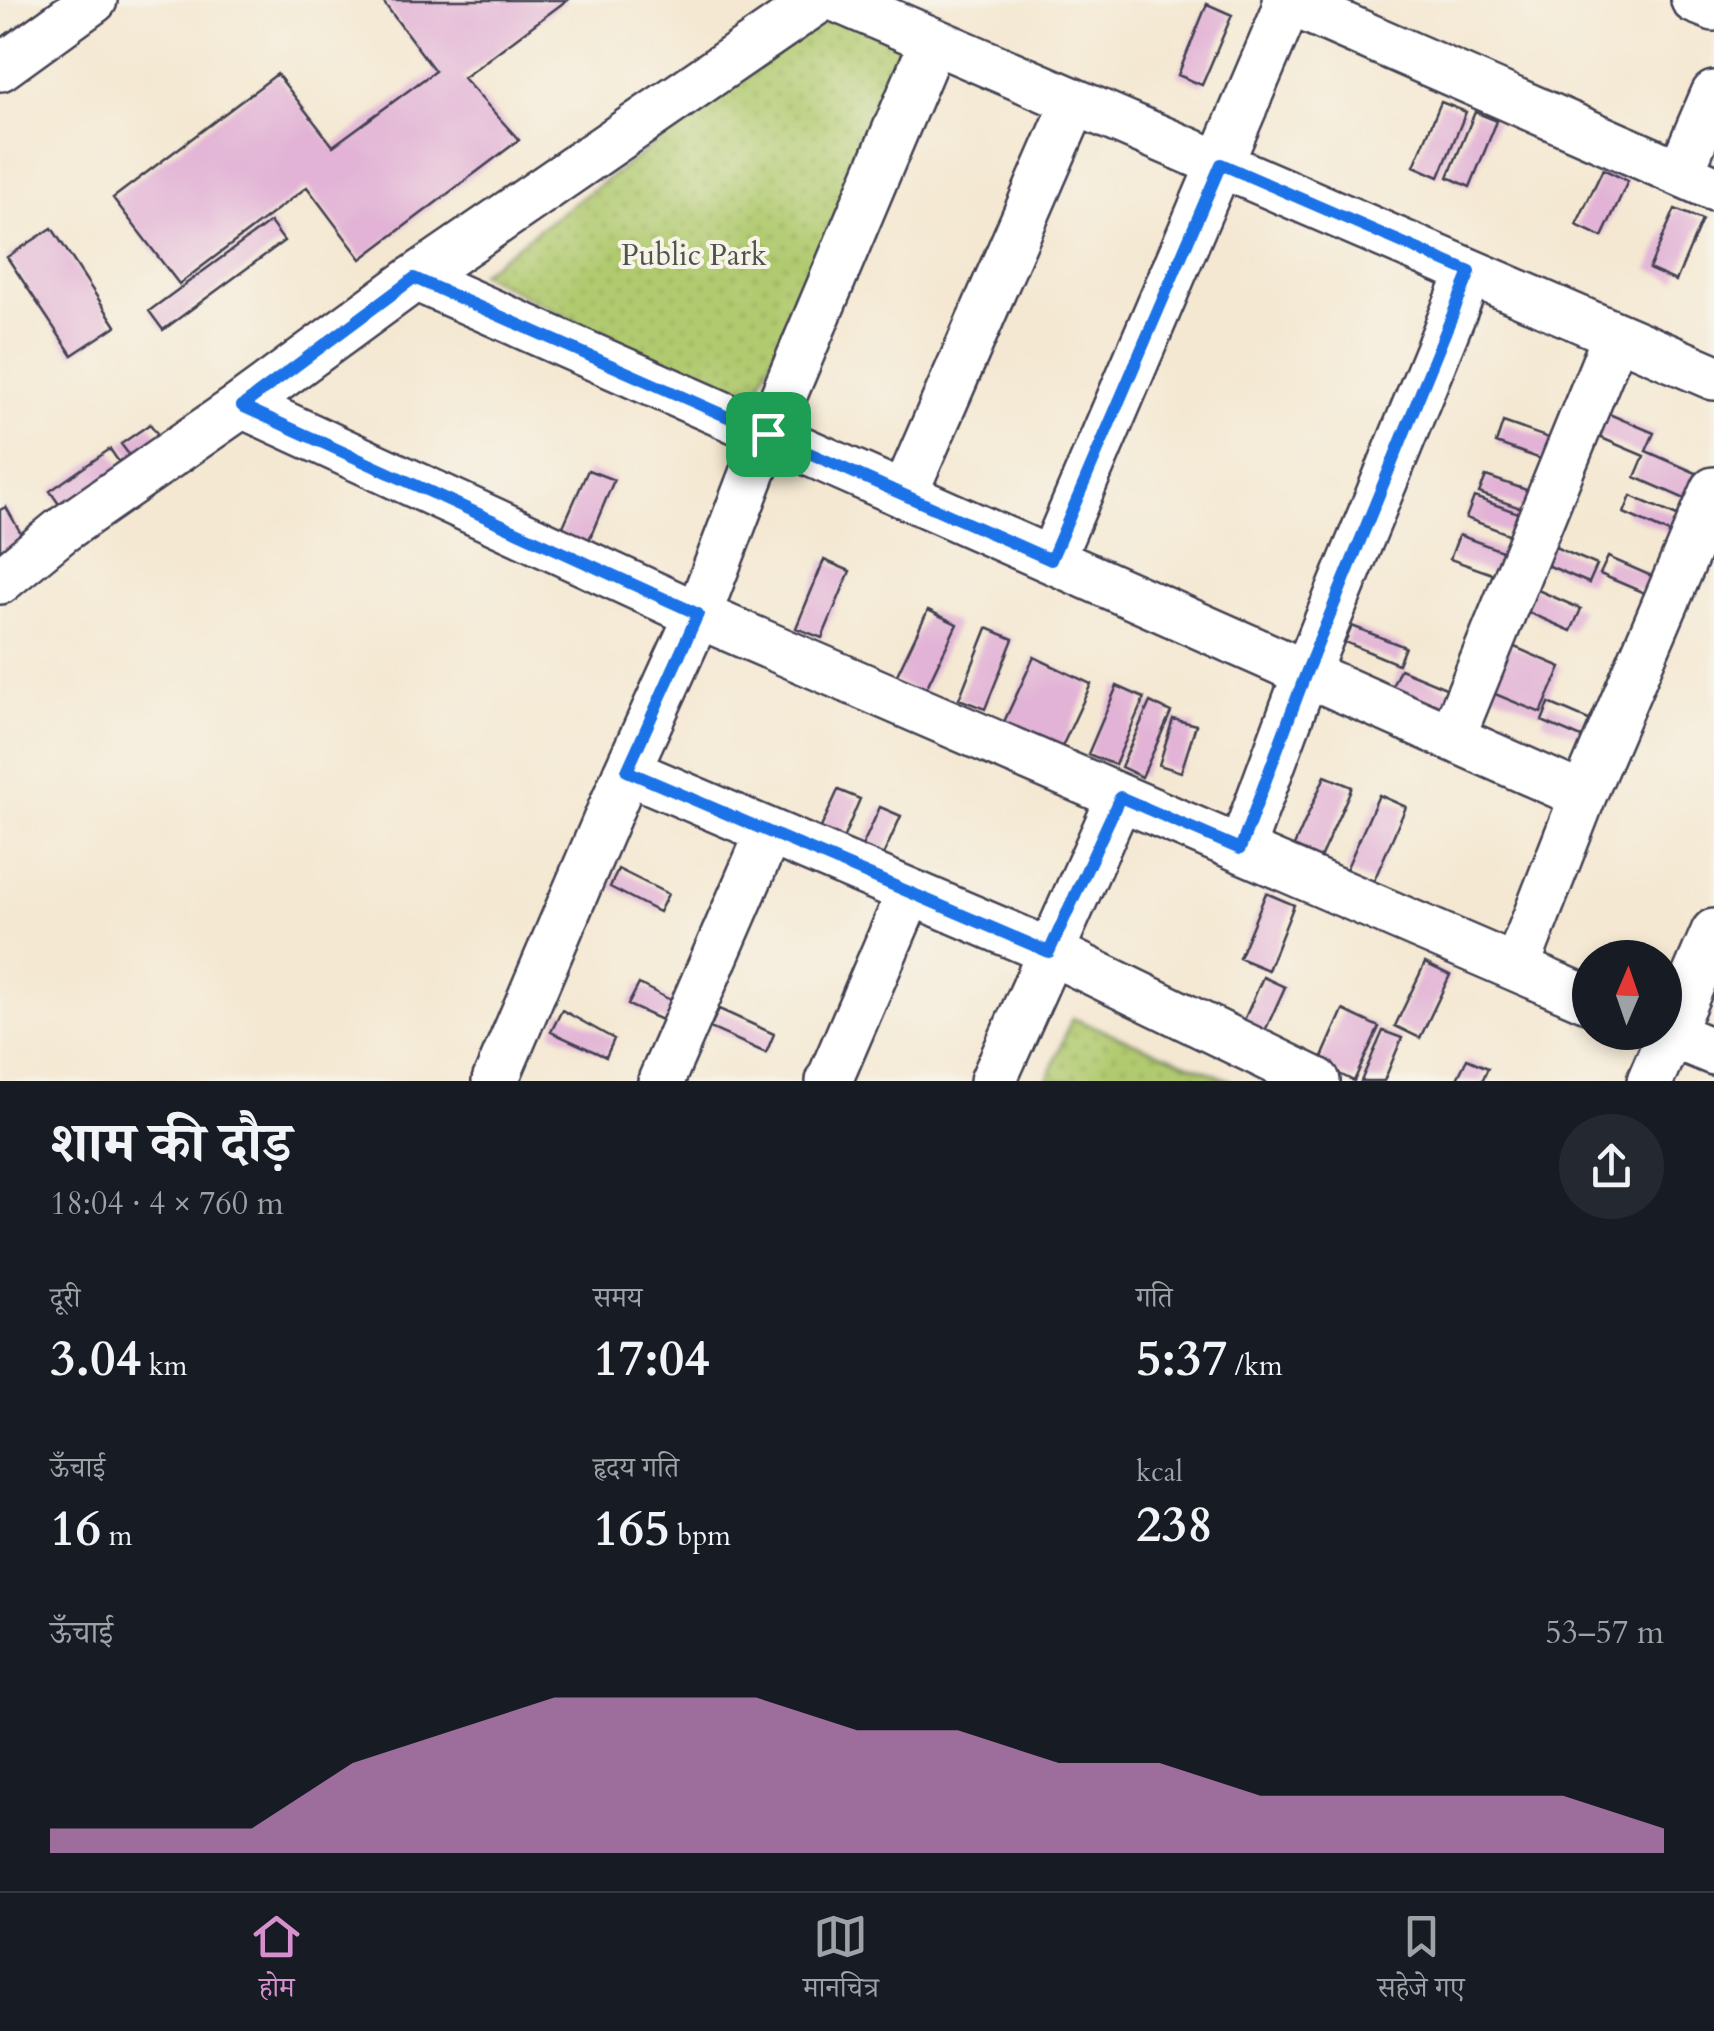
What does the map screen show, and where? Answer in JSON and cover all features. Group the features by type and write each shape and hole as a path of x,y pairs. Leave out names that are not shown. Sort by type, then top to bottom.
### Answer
{"street":[{"path":"0,68 94,0"},
{"path":"0,581 61,531 242,406 414,278 818,0"},
{"path":"839,0 1714,378"},
{"path":"1694,0 1714,8"},
{"path":"1051,560 1287,1 1697,180 1714,94"},
{"path":"495,1081 698,614 768,434 933,40"},
{"path":"904,494 1075,102"},
{"path":"1240,849 1306,673 1470,272"},
{"path":"414,278 1583,796"},
{"path":"1452,738 1616,336"},
{"path":"242,406 698,614 1572,992"},
{"path":"1516,968 1583,796 1714,490"},
{"path":"627,771 1049,952 1301,1078"},
{"path":"993,1081 1120,797"},
{"path":"661,1081 770,832"},
{"path":"829,1081 910,892"},
{"path":"1682,1003 1714,932"},
{"path":"1682,1039 1714,1052"},
{"path":"1650,1081 1662,1050"}],"green space":[{"name":"Public Park","path":"835,11 915,38 749,409 480,273"},
{"path":"1072,1018 1232,1081 1047,1081"}],"building":[{"path":"567,0 463,78 519,140 361,259 307,187 179,284 113,198 277,74 333,146 435,71 384,3"},
{"path":"1207,4 1232,15 1202,85 1178,75"},
{"path":"1441,102 1466,112 1439,177 1414,166"},
{"path":"1475,112 1497,121 1470,187 1448,177"},
{"path":"1603,169 1628,181 1602,237 1576,225"},
{"path":"1675,209 1702,220 1676,281 1649,269"},
{"path":"270,222 284,241 163,330 149,311"},
{"path":"52,228 116,326 72,355 7,257"},
{"path":"1602,411 1654,433 1646,451 1703,476 1692,502 1635,477 1644,456 1592,434"},
{"path":"1503,422 1560,442 1552,463 1496,443"},
{"path":"150,424 162,440 133,460 121,444"},
{"path":"110,449 127,474 67,516 50,491"},
{"path":"588,470 614,480 584,552 557,540"},
{"path":"1486,476 1538,494 1531,512 1479,493"},
{"path":"1631,496 1684,519 1676,536 1624,513"},
{"path":"1474,497 1532,518 1524,540 1466,518"},
{"path":"6,507 28,546 0,561 0,510"},
{"path":"1459,535 1518,557 1509,580 1450,559"},
{"path":"1548,544 1597,565 1589,583 1540,562"},
{"path":"1608,557 1663,581 1656,598 1600,574"},
{"path":"824,560 850,571 822,638 796,628"},
{"path":"1531,587 1581,609 1571,631 1521,609"},
{"path":"928,610 957,624 923,695 894,681"},
{"path":"1352,626 1405,647 1398,664 1345,642"},
{"path":"987,628 1013,639 985,709 959,699"},
{"path":"1503,642 1561,667 1541,713 1483,689"},
{"path":"1034,657 1091,684 1060,751 1003,724"},
{"path":"1400,669 1453,691 1444,714 1390,691"},
{"path":"1117,686 1144,698 1115,765 1088,754"},
{"path":"1150,702 1171,712 1142,777 1121,767"},
{"path":"1549,703 1598,724 1591,742 1542,721"},
{"path":"1173,719 1196,725 1181,772 1159,765"},
{"path":"1325,776 1352,787 1320,858 1294,846"},
{"path":"838,790 860,799 837,853 814,843"},
{"path":"1379,795 1406,807 1373,883 1345,872"},
{"path":"880,807 901,816 875,873 854,864"},
{"path":"618,869 668,894 659,912 610,887"},
{"path":"1266,893 1294,905 1268,970 1239,958"},
{"path":"1425,963 1450,975 1420,1038 1395,1026"},
{"path":"1263,977 1285,987 1259,1044 1238,1034"},
{"path":"639,984 686,1008 677,1027 628,1005"},
{"path":"719,1009 774,1034 766,1053 710,1028"},
{"path":"562,1010 614,1039 606,1057 551,1032"},
{"path":"1343,1010 1379,1027 1354,1081 1319,1064"},
{"path":"1383,1031 1402,1038 1384,1081 1361,1081"},
{"path":"1467,1059 1488,1068 1482,1081 1456,1081"}],"route":[{"path":"1221,164 1470,272 1306,673 1240,849 1120,797 1049,952 627,771 698,614 242,406 414,278 768,434 1051,560 1221,164"}]}
